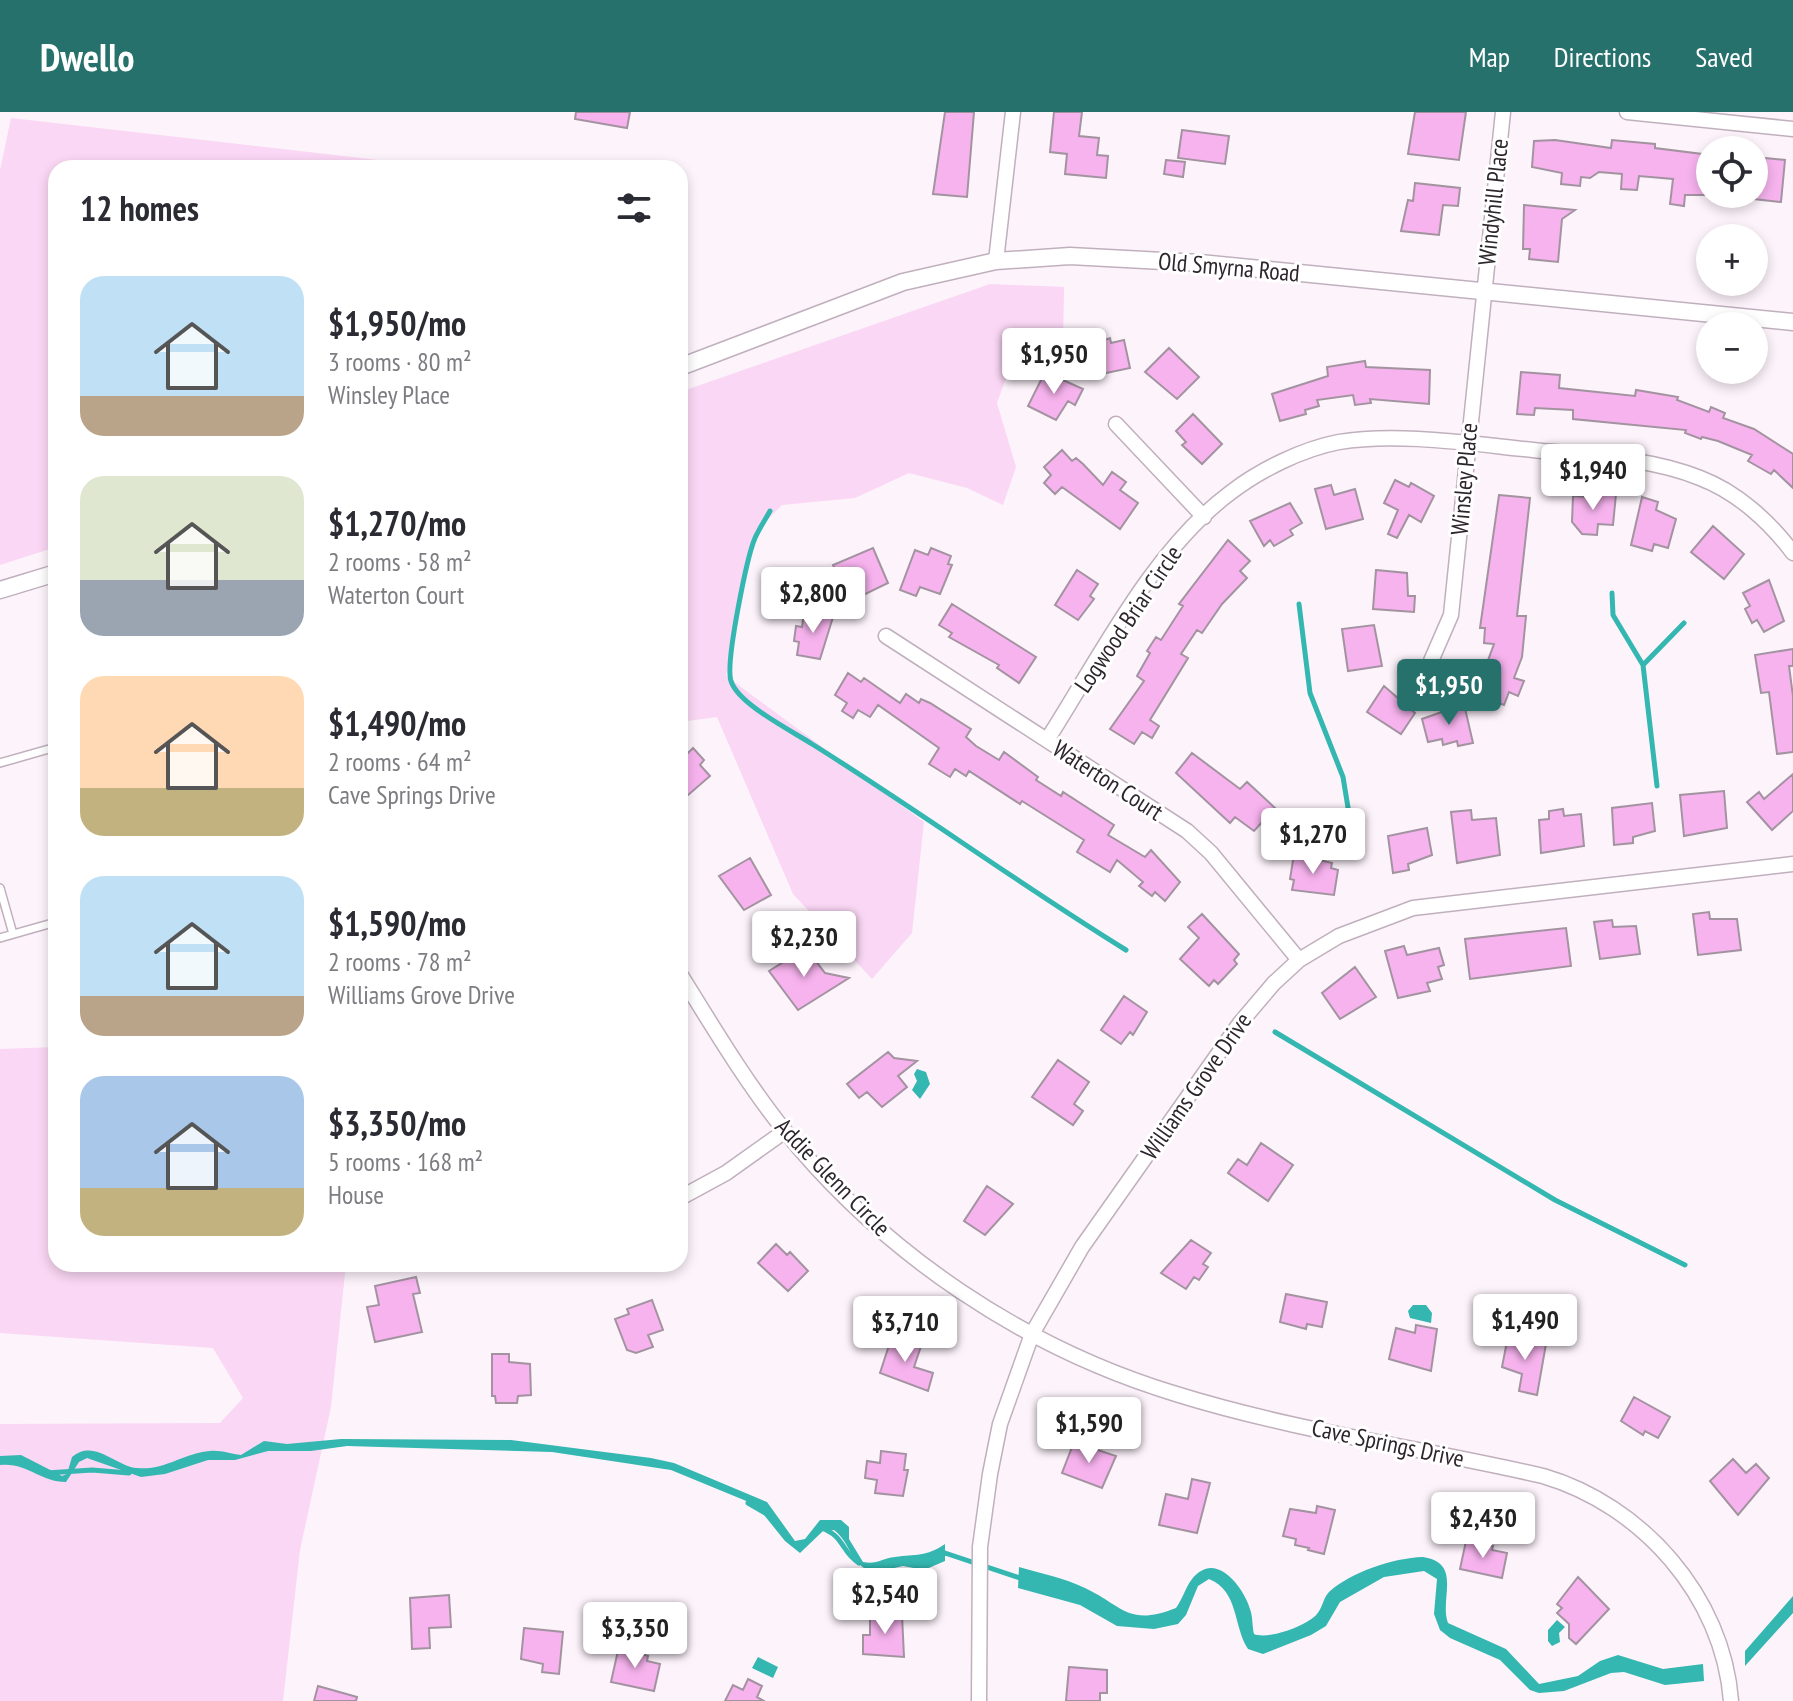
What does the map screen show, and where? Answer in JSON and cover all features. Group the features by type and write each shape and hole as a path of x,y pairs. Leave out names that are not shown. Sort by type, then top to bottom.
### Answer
{"street":[{"path":"996,261 1013,112"},
{"name":"Windyhill Place","path":"1482,292 1503,112"},
{"path":"1627,112 1793,129"},
{"name":"Old Smyrna Road","path":"688,364 883,288 996,261 1070,256 1148,259 1793,322"},
{"name":"Winsley Place","path":"1431,661 1451,615 1482,292"},
{"path":"1116,424 1204,517"},
{"name":"Logwood Briar Circle","path":"1047,740 1158,568 1204,517 1250,479 1327,445 1370,440 1467,443 1636,461 1700,478 1727,492 1762,518 1793,553"},
{"path":"0,590 48,575"},
{"name":"Waterton Court","path":"886,636 1199,841 1299,960"},
{"name":"Williams Grove Drive","path":"979,1701 980,1547 990,1474 1000,1424 1032,1334 1069,1266 1261,996 1299,960 1354,928 1413,908 1793,864"},
{"name":"Addie Glenn Circle","path":"688,986 785,1131 850,1200 913,1257 971,1298 1032,1334"},
{"path":"688,1194 726,1173 785,1131"},
{"name":"Cave Springs Drive","path":"1032,1334 1096,1365 1177,1395 1543,1476 1590,1495 1639,1527 1688,1583 1718,1644 1731,1701"}],"lane":[{"path":"0,763 48,749"},
{"path":"0,888 13,934"},
{"path":"0,938 48,924"}],"shaded area":[{"path":"11,118 378,160 48,160 48,550 0,565 0,170"},
{"path":"990,284 1064,287 1063,340 1016,350 997,403 1016,467 1003,505 967,488 909,473 855,498 782,505 756,531 726,676 924,822 912,933 872,979 793,894 717,717 688,721 688,389"},
{"path":"48,1047 48,1272 345,1272 331,1407 300,1550 283,1701 0,1701 0,1424 220,1423 243,1398 213,1348 0,1333 0,1049"}],"water":[{"path":"917,1069 926,1072 930,1084 920,1099 912,1090 917,1081 914,1074"},
{"path":"1413,1305 1426,1305 1432,1313 1431,1323 1410,1318 1408,1311"},
{"path":"341,1439 511,1440 651,1458 674,1463 767,1502 795,1541 805,1539 820,1520 841,1520 849,1527 849,1539 863,1562 926,1553 945,1544 945,1561 924,1570 903,1566 873,1573 859,1564 834,1530 823,1531 800,1553 785,1541 756,1505 671,1470 552,1452 347,1446 311,1451 268,1451 235,1460 208,1460 165,1474 141,1477 87,1458 79,1462 66,1482 49,1479 18,1466 0,1465 0,1456 21,1455 62,1476 67,1474 72,1457 88,1450 129,1466 147,1468 210,1451 241,1455 264,1441 287,1444"},
{"path":"1423,1557 1443,1566 1447,1583 1448,1623 1506,1649 1539,1684 1578,1676 1600,1661 1618,1655 1663,1669 1703,1664 1704,1681 1665,1685 1624,1672 1611,1673 1564,1691 1539,1693 1530,1690 1500,1660 1450,1638 1440,1630 1434,1614 1437,1579 1424,1571 1384,1577 1340,1602 1326,1626 1263,1654 1248,1649 1231,1600 1219,1585 1209,1579 1198,1586 1186,1615 1178,1624 1154,1629 1117,1626 1080,1605 1018,1588 1019,1567 1069,1581 1127,1612 1147,1615 1176,1608 1196,1574 1209,1568 1217,1569 1232,1578 1243,1594 1251,1612 1254,1634 1268,1635 1287,1631 1312,1619 1329,1592 1360,1572 1386,1563"},
{"path":"1793,1596 1793,1613 1745,1666 1745,1651"},
{"path":"1557,1620 1565,1627 1559,1633 1560,1642 1552,1646 1548,1641 1548,1630"},
{"path":"758,1657 778,1667 773,1678 752,1668"}],"building":[{"path":"576,112 630,112 627,128 575,119"},
{"path":"945,112 974,112 967,197 933,194"},
{"path":"1054,112 1082,112 1079,136 1099,138 1097,155 1108,156 1106,178 1065,174 1067,154 1050,152"},
{"path":"1415,112 1466,112 1459,160 1408,154"},
{"path":"1182,130 1229,136 1225,164 1178,158"},
{"path":"1555,140 1611,148 1612,140 1655,144 1655,148 1696,153 1696,195 1685,195 1684,206 1670,204 1673,179 1639,176 1637,190 1621,189 1622,174 1599,172 1590,178 1581,177 1580,186 1561,184 1562,173 1532,167 1534,141"},
{"path":"1768,158 1785,160 1781,202 1768,201"},
{"path":"1166,160 1185,162 1183,177 1164,174"},
{"path":"1415,183 1460,188 1458,206 1443,205 1439,235 1401,231 1408,200 1413,201"},
{"path":"1524,205 1575,210 1562,219 1558,262 1529,259 1530,249 1523,249"},
{"path":"1110,338 1111,343 1124,340 1130,368 1087,377 1081,349"},
{"path":"1169,348 1199,377 1177,399 1145,372"},
{"path":"1365,361 1366,367 1430,370 1429,404 1370,399 1371,403 1355,405 1353,395 1317,400 1319,406 1305,410 1306,414 1280,421 1272,394 1328,376 1327,367"},
{"path":"1045,372 1083,389 1075,405 1068,401 1056,420 1028,406"},
{"path":"1521,372 1560,375 1559,388 1635,396 1636,390 1678,397 1677,400 1709,412 1711,407 1725,413 1723,418 1754,429 1793,454 1793,488 1774,470 1771,474 1748,461 1752,455 1718,441 1685,433 1686,430 1573,419 1573,410 1535,408 1534,415 1517,414"},
{"path":"1193,414 1222,444 1202,464 1182,445 1186,442 1176,431"},
{"path":"1062,450 1072,461 1076,458 1103,485 1112,472 1126,482 1120,490 1138,503 1120,529 1062,487 1055,494 1044,483 1051,475 1044,467"},
{"path":"1395,480 1409,487 1411,483 1434,496 1421,522 1409,515 1397,538 1388,534 1398,510 1384,503"},
{"path":"1331,485 1334,495 1355,489 1363,519 1326,529 1315,489"},
{"path":"1589,492 1616,494 1613,525 1598,524 1597,535 1582,534 1572,522 1573,496 1588,497"},
{"path":"1499,495 1530,498 1517,616 1526,616 1522,657 1514,678 1524,681 1518,696 1509,692 1504,705 1480,696 1486,682 1482,680 1484,671 1494,644 1484,643 1485,628 1480,628"},
{"path":"1642,497 1658,502 1656,510 1676,519 1668,548 1654,544 1652,551 1631,545"},
{"path":"1290,503 1302,523 1290,530 1293,535 1274,546 1270,540 1264,546 1250,521"},
{"path":"1713,526 1744,554 1724,579 1691,552"},
{"path":"1228,540 1250,561 1240,571 1247,578 1222,604 1202,633 1197,630 1181,654 1188,658 1150,720 1159,726 1152,738 1142,732 1134,744 1110,729 1144,681 1137,676 1150,653 1147,651 1156,637 1161,640 1183,606 1179,604"},
{"path":"873,548 888,583 849,602 833,565"},
{"path":"931,548 951,556 948,564 952,565 940,594 920,587 916,596 900,590 915,550 928,555"},
{"path":"1077,570 1098,584 1090,596 1094,599 1078,620 1055,605"},
{"path":"1376,570 1407,573 1408,596 1415,596 1414,612 1373,609"},
{"path":"1769,580 1784,621 1764,632 1757,620 1752,623 1745,609 1750,606 1743,593"},
{"path":"952,604 1036,657 1019,683 997,668 999,665 949,637 952,633 939,625"},
{"path":"804,612 833,617 820,659 797,655 799,642 794,641 796,626 802,627"},
{"path":"1374,625 1382,666 1348,671 1342,629"},
{"path":"1793,649 1793,666 1789,666 1793,696 1793,752 1777,754 1769,692 1761,693 1755,655"},
{"path":"848,673 861,682 864,678 900,703 906,694 919,703 921,699 930,703 971,729 966,737 976,746 999,760 1004,752 1038,777 1036,780 1061,796 1063,792 1114,825 1108,835 1145,857 1151,850 1180,882 1165,901 1155,892 1152,896 1139,886 1143,882 1117,860 1110,872 1077,852 1084,840 1022,801 1020,804 969,771 966,776 955,769 950,777 929,764 939,748 878,705 870,717 858,710 853,718 842,711 847,703 835,695"},
{"path":"1384,686 1415,713 1401,734 1367,712"},
{"path":"1464,704 1473,743 1458,746 1457,741 1443,745 1442,739 1428,742 1422,719"},
{"path":"693,748 704,760 700,765 710,776 688,795 688,753"},
{"path":"1192,753 1240,789 1247,782 1275,808 1254,831 1235,817 1230,823 1176,773"},
{"path":"1793,774 1793,811 1772,830 1747,802 1759,792 1764,799"},
{"path":"1724,791 1727,828 1684,836 1680,795"},
{"path":"1652,803 1655,831 1633,837 1633,843 1614,845 1612,808"},
{"path":"1563,809 1564,816 1581,814 1584,846 1541,853 1539,820 1549,819 1549,811"},
{"path":"1471,810 1472,820 1496,818 1500,855 1457,863 1451,812"},
{"path":"1427,828 1432,855 1408,864 1409,870 1393,873 1388,836"},
{"path":"1294,854 1332,863 1331,868 1338,870 1334,895 1292,890 1294,880 1290,879"},
{"path":"750,858 771,895 744,910 719,876"},
{"path":"1709,912 1710,919 1737,919 1741,950 1698,955 1693,914"},
{"path":"1202,914 1239,954 1234,960 1237,964 1218,984 1214,980 1209,986 1180,959 1199,938 1188,927"},
{"path":"1612,920 1613,927 1636,926 1640,954 1600,959 1594,922"},
{"path":"1566,928 1571,966 1470,979 1465,939"},
{"path":"1404,946 1407,955 1439,948 1444,965 1438,967 1442,979 1427,983 1430,991 1398,998 1385,951"},
{"path":"806,948 825,973 849,978 798,1010 769,971"},
{"path":"1355,967 1376,997 1340,1019 1322,993"},
{"path":"1124,996 1147,1012 1133,1035 1130,1032 1121,1044 1101,1030"},
{"path":"888,1052 894,1058 917,1061 898,1076 907,1087 882,1107 867,1092 859,1098 847,1084"},
{"path":"1058,1060 1089,1082 1074,1104 1083,1111 1073,1125 1032,1097"},
{"path":"1261,1143 1293,1165 1268,1201 1228,1173 1238,1159 1247,1165"},
{"path":"987,1186 1013,1204 985,1235 964,1221"},
{"path":"1191,1240 1211,1253 1203,1264 1208,1267 1199,1280 1194,1277 1186,1289 1161,1273"},
{"path":"776,1244 787,1255 790,1252 808,1271 788,1291 758,1263"},
{"path":"416,1277 420,1293 413,1294 422,1332 375,1342 367,1307 379,1305 375,1286"},
{"path":"1286,1294 1327,1302 1322,1327 1307,1324 1306,1329 1280,1322"},
{"path":"652,1300 663,1330 648,1335 653,1347 636,1353 627,1350 615,1319 629,1314 627,1309"},
{"path":"1416,1325 1437,1329 1431,1371 1389,1359 1396,1328 1415,1333"},
{"path":"892,1336 921,1346 914,1367 933,1373 928,1391 880,1373"},
{"path":"1508,1336 1546,1344 1537,1395 1519,1391 1522,1374 1502,1367"},
{"path":"492,1354 509,1354 509,1362 530,1364 531,1395 518,1396 517,1403 496,1403 495,1396 492,1396"},
{"path":"1634,1397 1670,1417 1658,1438 1645,1431 1643,1435 1621,1421"},
{"path":"1074,1442 1116,1456 1102,1488 1062,1473"},
{"path":"881,1451 906,1454 904,1470 908,1470 903,1496 875,1493 877,1480 865,1478 867,1461 880,1463"},
{"path":"1733,1459 1746,1473 1756,1464 1769,1478 1738,1515 1710,1481"},
{"path":"1192,1479 1210,1483 1197,1533 1159,1525 1166,1494 1188,1499"},
{"path":"1317,1506 1335,1510 1324,1554 1295,1545 1296,1539 1283,1536 1290,1509 1316,1513"},
{"path":"1466,1541 1493,1546 1492,1550 1507,1553 1502,1578 1460,1569"},
{"path":"1578,1577 1609,1609 1576,1644 1569,1638 1569,1624 1557,1613 1562,1608 1557,1604"},
{"path":"449,1595 451,1627 429,1628 430,1648 412,1649 410,1598"},
{"path":"870,1614 902,1615 904,1657 863,1654 863,1635 870,1635"},
{"path":"524,1628 563,1632 559,1674 542,1672 543,1664 521,1659"},
{"path":"619,1646 636,1649 635,1652 648,1656 647,1661 660,1664 654,1691 611,1682"},
{"path":"1069,1667 1107,1670 1107,1693 1100,1693 1100,1701 1066,1701"},
{"path":"748,1679 762,1686 757,1697 764,1701 725,1701 733,1685 743,1690"},
{"path":"318,1686 357,1697 356,1701 314,1701"}],"waterway":[{"path":"770,511 751,549 738,610 730,670 736,690 767,716 1126,950"},
{"path":"1612,593 1613,615 1643,665 1657,786"},
{"path":"1299,604 1310,693 1343,777 1353,838"},
{"path":"1643,665 1684,623"},
{"path":"1275,1032 1555,1200 1685,1265"},
{"path":"47,1473 92,1470 129,1473"},
{"path":"748,1503 767,1514"},
{"path":"821,1528 835,1535 859,1563"},
{"path":"941,1555 945,1553 1023,1579"}]}
